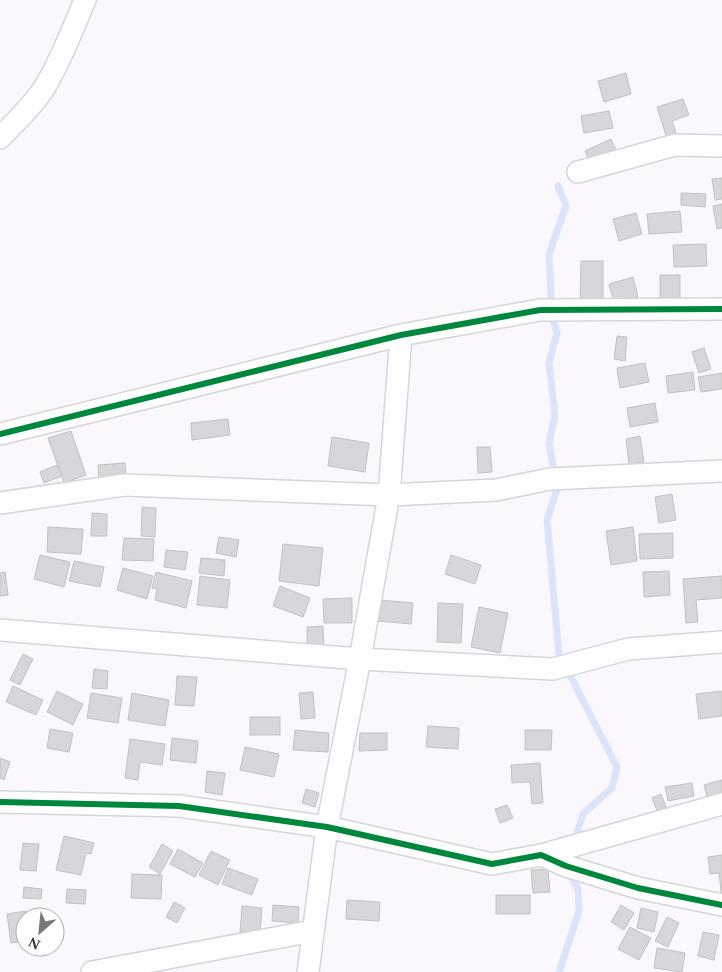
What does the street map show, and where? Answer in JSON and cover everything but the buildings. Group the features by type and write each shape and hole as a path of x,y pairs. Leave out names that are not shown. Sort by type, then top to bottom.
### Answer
{"street":[{"path":"0,138 46,86 85,0"},
{"path":"578,172 674,145 722,146"},
{"path":"0,434 401,335 549,310 722,309"},
{"path":"308,972 327,827 360,659 389,495 401,335"},
{"path":"0,503 124,485 389,495 496,490 558,479 722,471"},
{"path":"0,630 360,659 563,666 628,649 722,642"},
{"path":"0,802 179,806 327,827 492,864 541,856 722,804"},
{"path":"541,856 566,866 638,888 722,904"},
{"path":"92,972 166,965 313,931"}],"waterway":[{"path":"558,186 566,206 549,254 552,317 557,333 549,363 555,416 549,443 557,489 547,520 559,654 617,767 612,788 583,814 574,842"},
{"path":"559,972 579,911 578,889 568,870"}],"cycle path":[{"path":"0,434 401,335 540,310 722,309"},
{"path":"0,802 179,806 327,827 492,864 541,855 566,866 638,888 722,905"}]}
